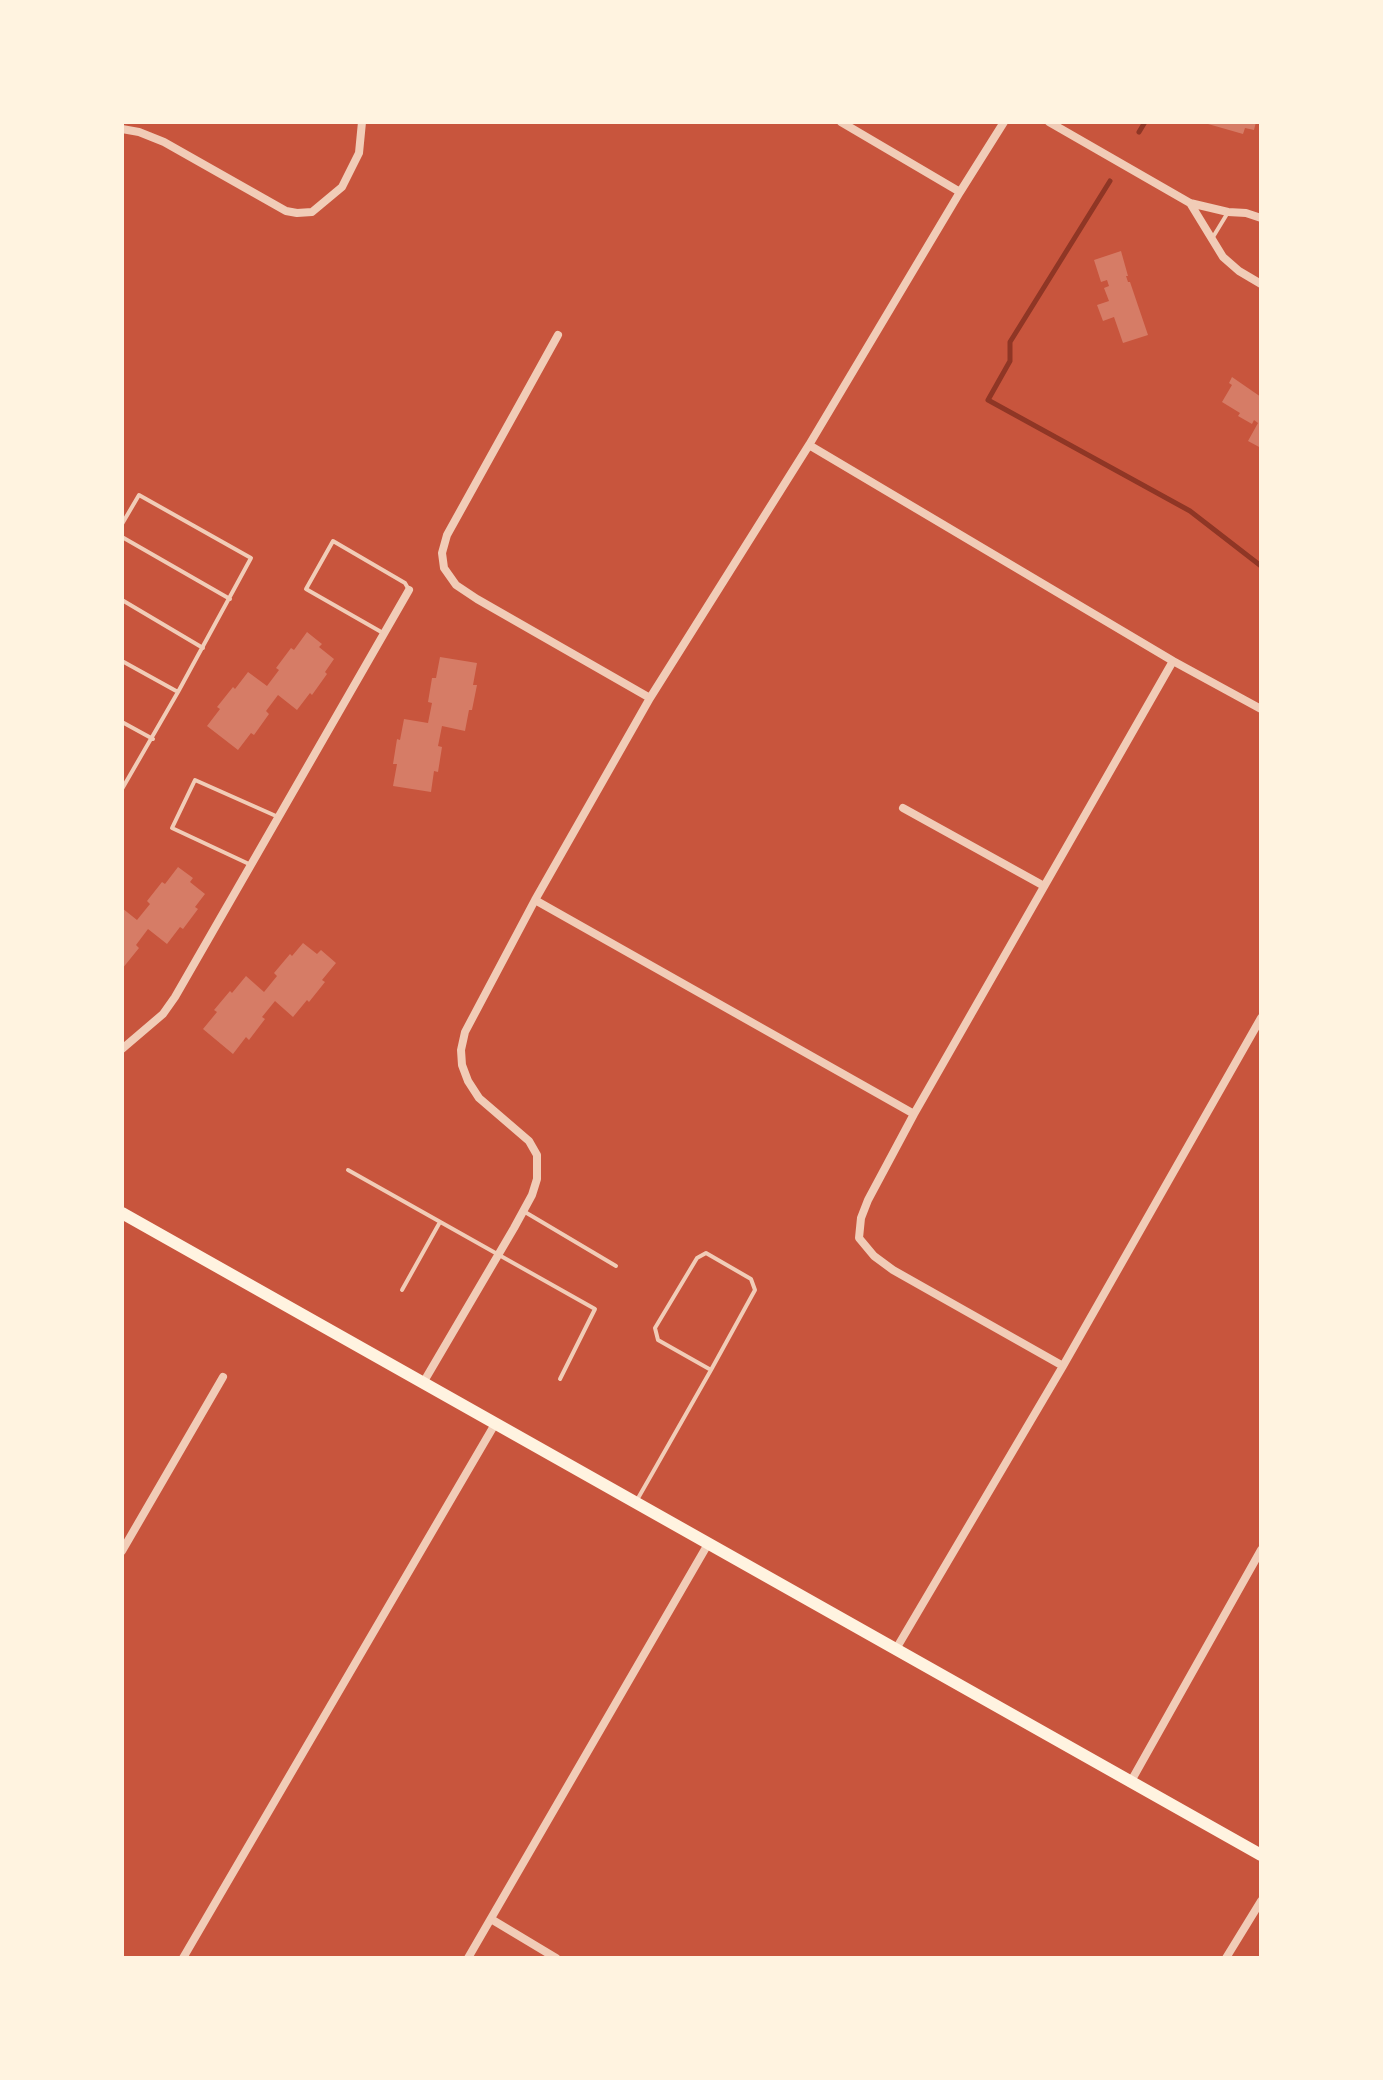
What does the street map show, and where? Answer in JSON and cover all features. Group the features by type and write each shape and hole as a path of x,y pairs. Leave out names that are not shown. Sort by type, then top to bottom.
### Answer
{"main road":[{"path":"122,1213 1261,1855"}],"street":[{"path":"122,129 164,142 286,211 297,213 312,212 342,187 359,153 362,122"},
{"path":"841,122 960,192"},
{"path":"423,1383 532,1195 537,1179 537,1155 529,1141 479,1098 468,1081 461,1050 465,1032 535,900 650,698 809,445 1004,122"},
{"path":"1049,122 1190,203 1261,218"},
{"path":"1190,203 1223,257 1261,284"},
{"path":"558,335 447,535 442,553 444,568 456,585 477,599 650,698"},
{"path":"809,445 1173,661 1261,709"},
{"path":"122,1049 163,1014 175,997 409,590"},
{"path":"1063,1366 893,1270 874,1256 859,1238 861,1218 914,1114 1173,661"},
{"path":"903,808 1044,886"},
{"path":"535,900 914,1114"},
{"path":"896,1649 1063,1366 1261,1018"},
{"path":"122,1551 223,1377"},
{"path":"183,1958 495,1424"},
{"path":"468,1958 708,1544"},
{"path":"1130,1783 1261,1550"},
{"path":"1226,1958 1261,1901"},
{"path":"491,1919 556,1958"}],"lane":[{"path":"1211,240 1228,212"},
{"path":"122,524 139,495 251,558 153,739 123,785"},
{"path":"122,537 230,599"},
{"path":"384,633 306,589 333,541 405,583 409,590"},
{"path":"122,600 203,648"},
{"path":"122,661 178,692"},
{"path":"122,722 153,739"},
{"path":"251,865 172,828 195,780 279,817"},
{"path":"348,1170 595,1309 560,1379"},
{"path":"523,1211 616,1266"},
{"path":"402,1290 440,1222"},
{"path":"635,1503 711,1370 755,1290 751,1279 706,1253 697,1258 655,1328 658,1340 711,1370"}],"building":[{"path":"1201,122 1256,122 1254,130 1245,128 1243,134"},
{"path":"1121,251 1126,276 1148,335 1123,343 1114,317 1103,321 1097,305 1109,301 1104,288 1109,286 1107,280 1101,282 1094,260"},
{"path":"1232,377 1261,397 1261,448 1248,441 1258,423 1254,420 1252,424 1238,416 1240,413 1222,402 1232,385 1229,383"},
{"path":"307,632 334,659 312,695 310,693 297,710 278,695 254,735 251,733 238,750 207,726 220,709 217,707 248,672 267,686 279,670 276,668"},
{"path":"440,657 477,663 473,685 477,685 465,731 442,726 438,772 434,771 431,792 393,786 397,739 400,740 404,719 428,723 432,678 436,678"},
{"path":"178,867 193,878 190,882 205,894 195,907 198,909 167,944 148,929 136,945 139,948 122,969 122,908 137,920 150,904 147,901"},
{"path":"303,943 317,954 321,950 336,963 322,980 325,982 293,1017 275,1001 249,1040 246,1037 233,1054 203,1029 217,1012 214,1010 246,976 264,992 277,976 274,973"}],"waterway":[{"path":"1139,132 1145,122"},
{"path":"1110,181 1010,342 1010,361 988,400 1190,511 1261,566"}]}
